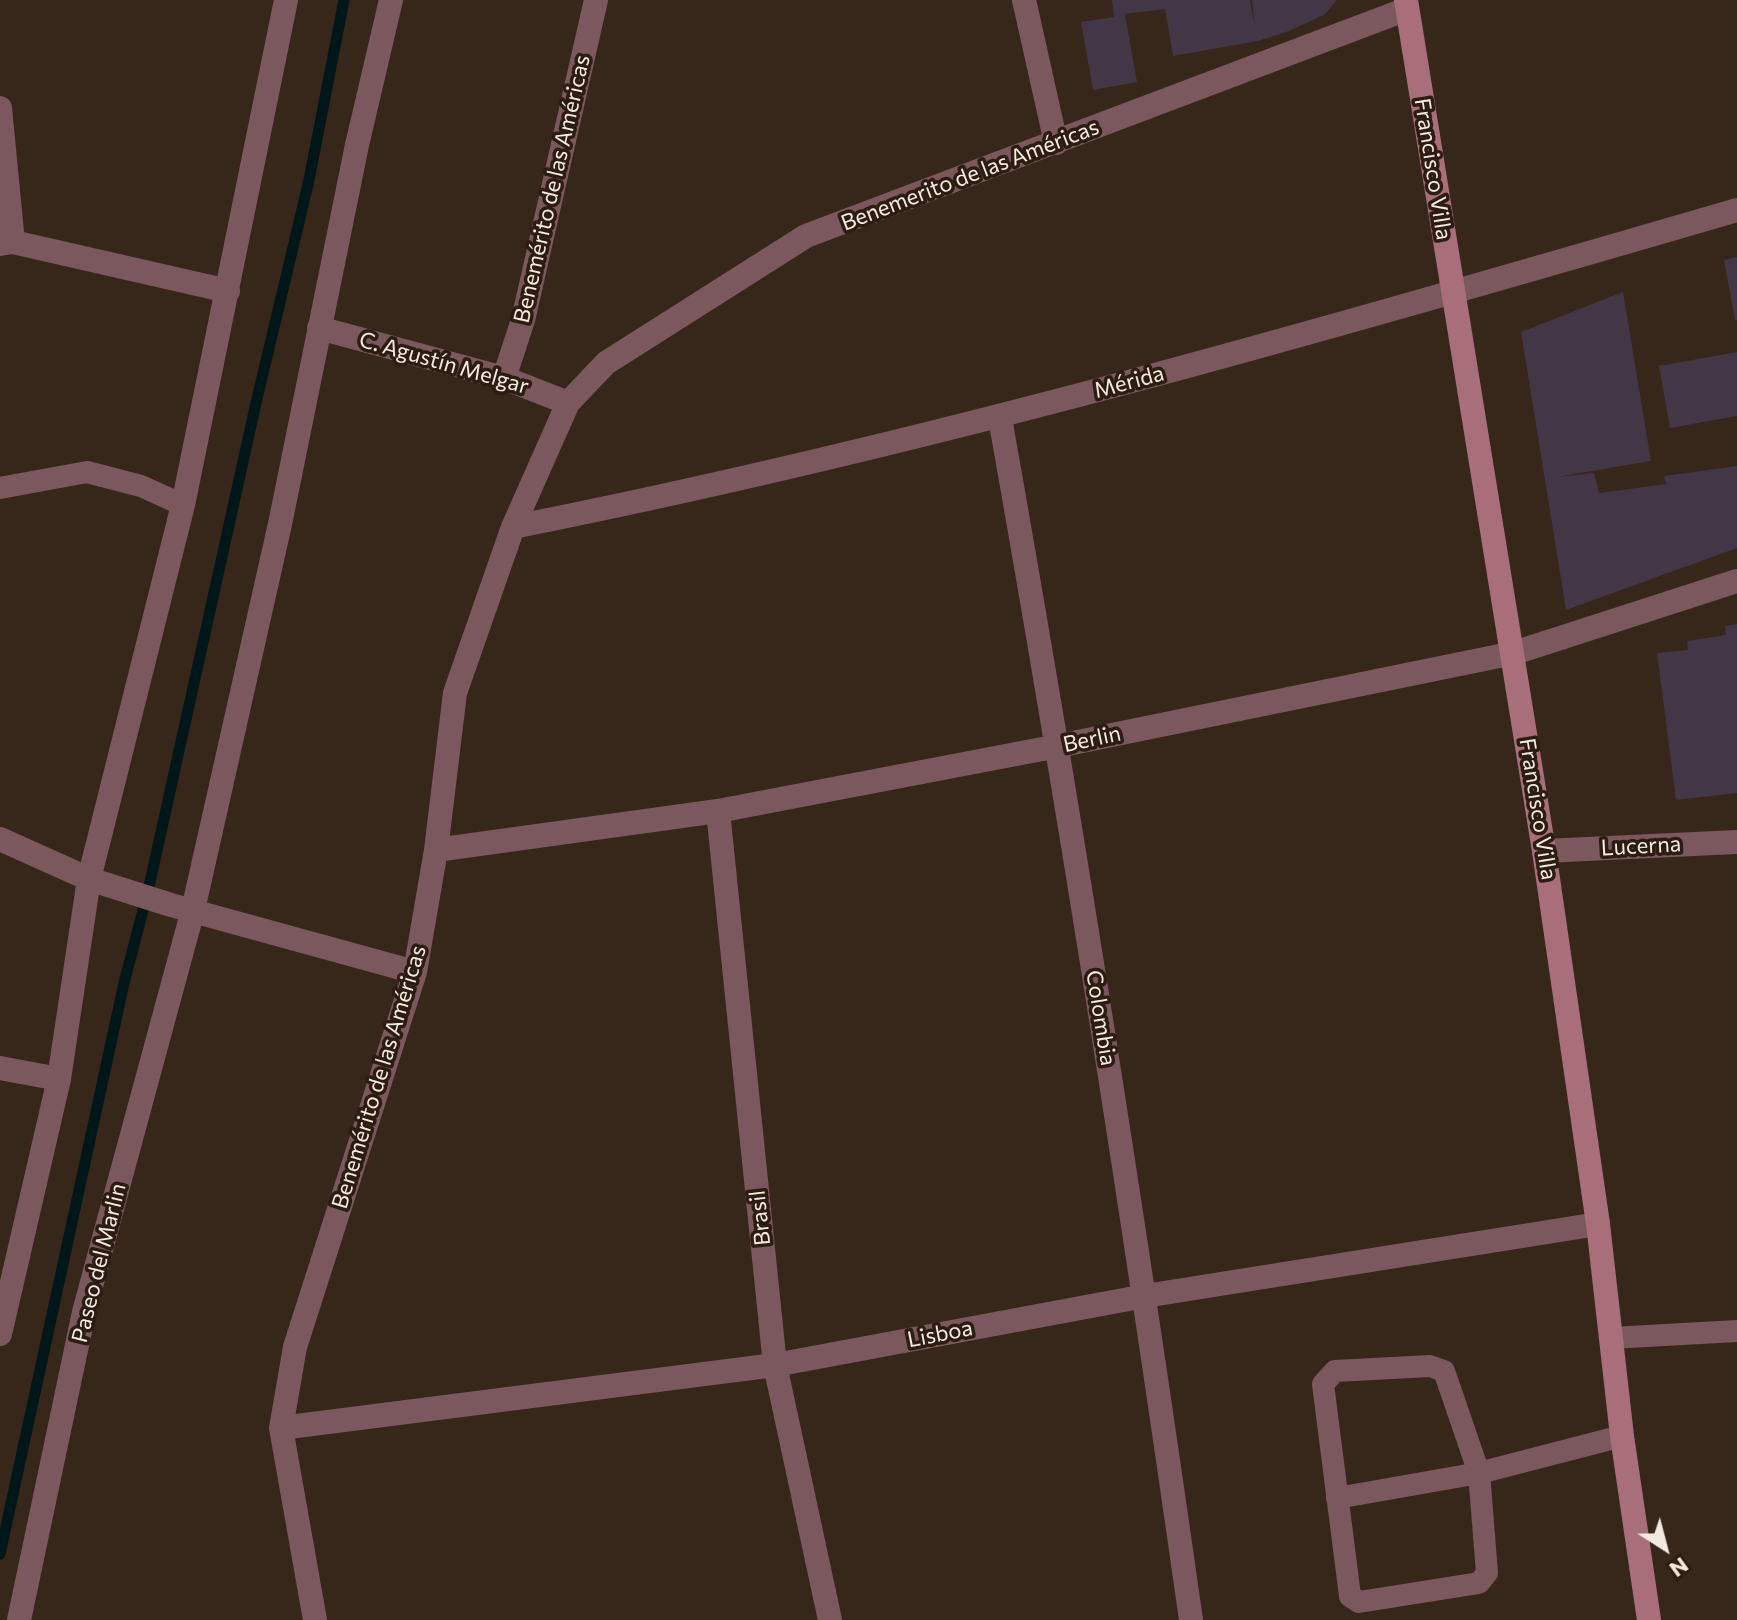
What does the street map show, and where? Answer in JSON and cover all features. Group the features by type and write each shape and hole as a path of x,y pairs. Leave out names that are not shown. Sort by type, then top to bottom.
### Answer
{"street":[{"path":"0,1334 59,1079 89,879 183,505 286,0"},
{"name":"Paseo del Marlin","path":"19,1620 84,1312 182,908 280,524 357,145 391,0"},
{"name":"Benemérito de las Américas","path":"504,378 523,320 596,0"},
{"path":"1024,0 1056,143"},
{"name":"Benemerito de las Américas","path":"568,403 606,363 806,236 1056,143 1407,4"},
{"name":"Francisco Villa","path":"1407,4 1544,851 1598,1224 1622,1436 1649,1620"},
{"path":"0,108 6,243 228,291"},
{"name":"Mérida","path":"513,527 628,504 1000,418 1453,293 1737,210"},
{"name":"C. Agustín Melgar","path":"319,328 504,378 568,403"},
{"name":"Benemérito de las Américas","path":"315,1620 281,1428 295,1347 415,972 436,850 455,693 513,527 568,403"},
{"name":"Colombia","path":"1000,418 1058,746 1145,1296 1191,1620"},
{"name":"Berlin","path":"436,850 718,811 1058,746 1514,653 1737,581"},
{"name":"Brasil","path":"718,811 775,1365 830,1620"},
{"path":"0,839 89,879 125,891 415,972"},
{"name":"Lucerna","path":"1544,851 1737,842"},
{"path":"0,1068 59,1079"},
{"name":"Lisboa","path":"281,1428 775,1365 1145,1296 1598,1224"}],"lane":[{"path":"0,488 87,472 141,486 183,505"},
{"path":"1611,1338 1737,1331"},
{"path":"1430,1366 1444,1371 1479,1473 1487,1573 1479,1583 1359,1602 1350,1596 1337,1498 1323,1384 1335,1371 1430,1366"},
{"path":"1337,1498 1479,1473 1622,1436"}],"building":[{"path":"1112,0 1250,0 1255,27 1252,0 1337,0 1324,15 1289,31 1258,41 1173,56 1165,9 1125,14 1137,82 1093,90 1081,22 1114,17"},
{"path":"1737,257 1737,320 1735,320 1724,260"},
{"path":"1623,292 1651,461 1557,477 1594,473 1599,493 1666,484 1664,476 1737,466 1737,548 1566,610 1521,332"},
{"path":"1737,352 1737,416 1670,428 1659,366"},
{"path":"1737,624 1737,793 1676,800 1657,653 1688,650 1687,641 1726,635 1725,626"}],"waterway":[{"path":"0,1554 124,983 148,891 256,403 309,180 344,0"}]}
